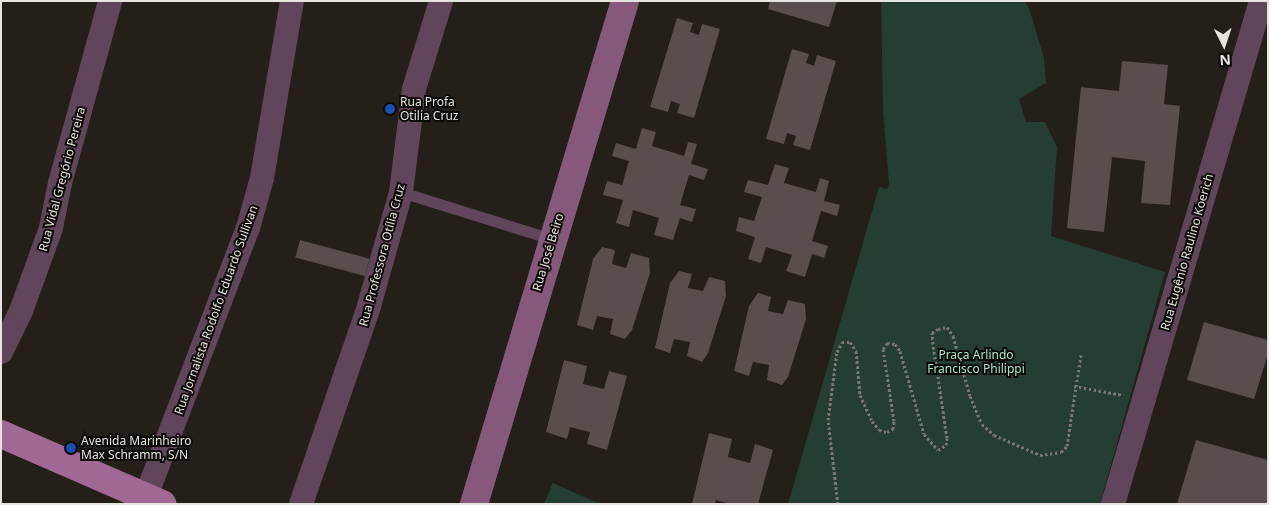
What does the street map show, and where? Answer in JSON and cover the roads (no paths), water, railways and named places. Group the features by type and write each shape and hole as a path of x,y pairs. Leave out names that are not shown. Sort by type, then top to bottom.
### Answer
{"main road":[{"path":"1,434 150,501"}],"street":[{"name":"Rua Vidal Gregório Pereira","path":"1,352 21,311 51,228 60,183 110,1"},
{"name":"Rua Jornalista Rodolfo Eduardo Sullivan","path":"150,501 248,228 262,178 292,1"},
{"name":"Rua Professora Otília Cruz","path":"301,504 369,306 401,192 414,89 442,1"},
{"name":"Rua José Beiro","path":"474,504 625,1"},
{"name":"Rua Eugênio Raulino Koerich","path":"1113,504 1261,1"}],"lane":[{"path":"401,192 552,239"}],"place":[{"name":"Rua Profa Otilia Cruz","path":"390,109"},
{"name":"Avenida Marinheiro Max Schramm, S/N","path":"71,448"}],"park label":[{"name":"Praça Arlindo Francisco Philippi","path":"976,362"}]}
